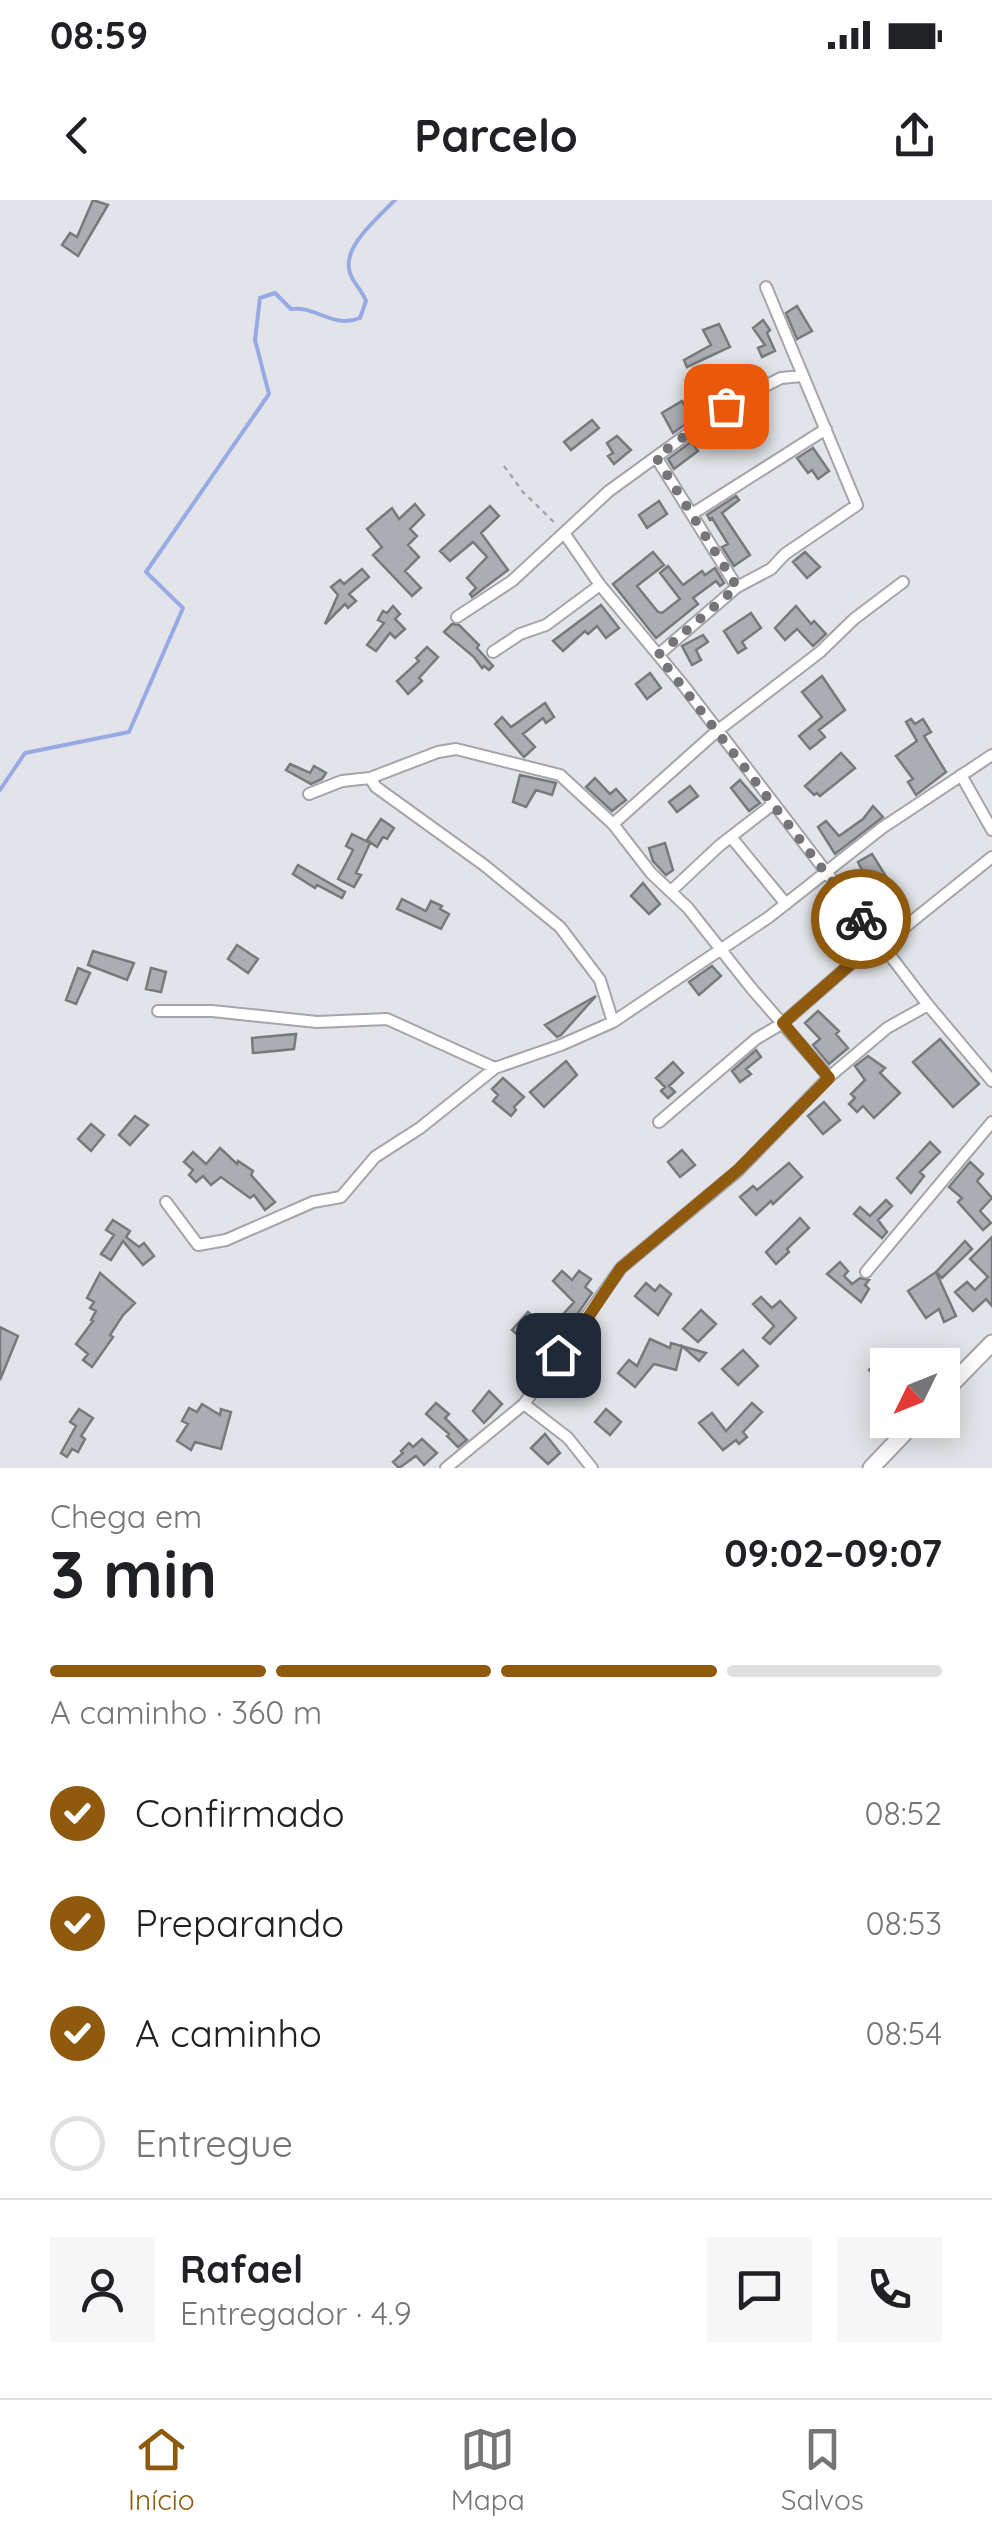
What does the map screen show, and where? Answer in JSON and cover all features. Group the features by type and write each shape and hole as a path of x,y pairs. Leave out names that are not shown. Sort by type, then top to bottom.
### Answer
{"main road":[{"path":"960,1376 992,1343"},
{"path":"870,1468 899,1438"}],"street":[{"path":"658,655 737,587 772,570 785,554 857,504 766,287"},
{"path":"457,616 512,581 621,482 726,406 781,378 802,376"},
{"path":"692,514 826,429"},
{"path":"656,457 737,587"},
{"path":"564,533 600,585 928,1005 992,1081"},
{"path":"612,824 717,732 903,582"},
{"path":"493,652 520,634 546,625 600,585"},
{"path":"309,794 456,749 560,775 612,824 829,1078"},
{"path":"166,1202 198,1245 226,1240 313,1202 340,1197 375,1157 420,1128 495,1068 561,1046 612,1022 786,904 882,828 992,755"},
{"path":"961,775 992,830"},
{"path":"370,778 376,787 484,865 560,927 600,980 612,1022"},
{"path":"671,891 773,804"},
{"path":"731,837 786,904"},
{"path":"659,1122 756,1039 783,1023 878,940 896,934 992,857"},
{"path":"446,1468 524,1404 621,1268 738,1170 829,1078 887,1028 928,1005"},
{"path":"158,1010 212,1011 317,1022 386,1019 495,1068"},
{"path":"866,1272 992,1122"},
{"path":"524,1404 568,1438 592,1468"}],"path":[{"path":"504,466 523,492 564,533"}],"building":[{"path":"93,200 108,205 78,256 62,245 70,233 77,237"},
{"path":"797,306 812,331 797,339 786,313"},
{"path":"763,320 775,351 762,357 758,348 765,345 753,328"},
{"path":"719,324 730,347 687,367 684,360 711,345 703,330"},
{"path":"682,401 693,419 673,433 662,413"},
{"path":"592,420 599,428 571,450 564,442"},
{"path":"617,436 631,450 614,464 608,456 613,453 607,443"},
{"path":"691,442 698,451 674,469 668,459"},
{"path":"813,448 829,471 818,479 797,458"},
{"path":"736,496 739,500 722,513 750,555 734,566 722,547 728,544 707,515"},
{"path":"659,501 667,514 647,528 639,515"},
{"path":"415,504 424,515 410,529 417,536 408,545 419,557 405,571 421,588 412,596 373,555 382,547 367,529 392,508 399,519"},
{"path":"490,506 499,516 481,533 508,570 472,597 470,594 476,588 467,578 487,557 473,542 450,561 440,551"},
{"path":"653,552 664,565 637,586 658,612 680,599 660,573 668,566 683,585 702,571 705,575 715,568 724,583 720,586 716,581 693,598 698,604 656,638 613,584"},
{"path":"805,552 820,567 807,578 793,562"},
{"path":"362,569 369,577 349,594 356,601 348,608 345,604 325,624 338,595 331,587 340,580 344,584"},
{"path":"601,605 619,628 606,638 597,626 588,634 585,631 563,651 553,641"},
{"path":"393,606 400,614 395,619 405,629 395,638 390,633 376,651 367,645 384,623 378,620 383,611 387,613"},
{"path":"796,606 826,634 813,646 797,629 785,640 775,628"},
{"path":"751,613 761,628 742,642 746,648 738,653 724,631"},
{"path":"452,624 459,625 479,645 477,648 493,666 489,670 444,632"},
{"path":"703,635 708,642 696,650 701,660 692,665 682,646"},
{"path":"427,647 438,657 408,694 397,681 419,661 416,658"},
{"path":"650,673 661,688 647,699 636,684"},
{"path":"822,676 845,710 819,730 825,737 810,749 799,736 822,717 802,692"},
{"path":"545,703 554,717 546,723 543,718 523,734 535,747 524,757 495,724 502,717 511,727"},
{"path":"911,719 915,724 923,719 931,732 924,736 946,772 916,795 908,782 913,779 896,756 917,741 906,722"},
{"path":"841,753 855,768 820,796 814,795 805,786"},
{"path":"290,764 310,773 314,766 326,773 311,784 286,770"},
{"path":"520,775 556,783 552,795 536,790 526,807 513,802"},
{"path":"595,778 610,794 616,789 626,800 612,811 586,787"},
{"path":"740,780 760,803 749,811 731,788"},
{"path":"690,786 698,796 677,812 669,802"},
{"path":"873,806 883,817 835,854 818,827 826,821 839,836 863,819"},
{"path":"381,819 394,828 377,847 367,840"},
{"path":"352,834 370,843 354,887 338,879 353,850 346,846"},
{"path":"665,843 673,870 666,875 653,861 649,848"},
{"path":"872,854 892,886 875,895 858,862"},
{"path":"298,865 345,892 342,898 293,874"},
{"path":"643,883 660,904 649,914 631,896"},
{"path":"402,899 426,911 431,901 449,914 441,929 397,909"},
{"path":"828,918 856,943 842,955 820,926"},
{"path":"237,945 258,959 248,973 228,959"},
{"path":"93,951 134,963 127,980 88,965"},
{"path":"712,966 721,976 699,995 689,982"},
{"path":"78,968 90,973 76,1004 66,1000"},
{"path":"151,968 166,972 161,992 146,989"},
{"path":"596,996 561,1035 557,1037 545,1025"},
{"path":"818,1011 839,1031 836,1034 848,1048 829,1064 813,1045 820,1039 805,1023"},
{"path":"296,1034 294,1049 253,1053 252,1038"},
{"path":"940,1039 979,1084 953,1107 913,1062"},
{"path":"756,1050 761,1057 746,1069 751,1074 740,1082 732,1071"},
{"path":"868,1056 885,1068 880,1073 900,1093 874,1118 863,1106 857,1112 849,1104 855,1098 851,1094 865,1080 855,1066"},
{"path":"566,1061 577,1075 544,1107 530,1092"},
{"path":"673,1062 683,1073 669,1086 675,1092 668,1098 661,1091 665,1087 656,1078"},
{"path":"503,1078 524,1097 511,1116 493,1101 498,1095 492,1089"},
{"path":"824,1102 840,1120 823,1134 808,1116"},
{"path":"135,1116 148,1125 130,1145 119,1135"},
{"path":"91,1124 104,1135 91,1151 78,1139"},
{"path":"930,1142 940,1152 920,1172 924,1176 911,1193 897,1178"},
{"path":"220,1148 237,1164 238,1161 253,1171 251,1175 275,1202 265,1210 254,1195 250,1198 221,1177 211,1185 203,1176 196,1182 189,1175 193,1170 184,1162 193,1152 206,1164"},
{"path":"682,1150 695,1165 680,1177 668,1162"},
{"path":"970,1162 983,1174 977,1181 992,1198 980,1211 991,1223 983,1230 958,1202 962,1198 949,1187"},
{"path":"789,1163 802,1177 756,1215 740,1197 753,1186 757,1190"},
{"path":"886,1200 892,1206 878,1220 887,1232 882,1238 854,1214 860,1207 870,1216"},
{"path":"800,1218 809,1228 776,1264 766,1252"},
{"path":"113,1220 130,1231 126,1237 139,1247 144,1243 154,1256 143,1265 123,1241 111,1260 101,1254 114,1235 106,1230"},
{"path":"992,1237 992,1306 986,1299 973,1311 955,1292 967,1282 975,1290 988,1277 970,1259"},
{"path":"965,1241 972,1249 942,1278 936,1272"},
{"path":"840,1262 848,1271 844,1276 852,1284 860,1278 869,1280 865,1285 869,1289 861,1302 827,1274"},
{"path":"562,1271 572,1280 579,1271 591,1279 585,1287 592,1293 560,1339 549,1330 574,1302 553,1281"},
{"path":"936,1272 956,1316 944,1322 939,1309 926,1318 908,1291"},
{"path":"100,1273 135,1303 123,1315 92,1367 83,1360 88,1354 76,1344 93,1321 96,1311 90,1308 94,1302 87,1298"},
{"path":"646,1283 655,1291 660,1285 671,1294 658,1315 635,1296"},
{"path":"761,1297 772,1308 780,1301 796,1318 770,1344 763,1338 774,1326 753,1304"},
{"path":"701,1310 716,1324 698,1342 683,1329"},
{"path":"528,1312 547,1329 531,1347 512,1330"},
{"path":"0,1327 18,1336 0,1380"},
{"path":"650,1339 670,1348 671,1343 682,1346 676,1370 654,1364 635,1387 618,1373 629,1360 637,1366"},
{"path":"682,1346 706,1353 699,1361"},
{"path":"743,1350 758,1366 738,1385 722,1369"},
{"path":"489,1391 502,1404 484,1423 473,1411"},
{"path":"436,1403 467,1440 458,1447 426,1414"},
{"path":"752,1403 762,1412 743,1432 747,1437 739,1444 736,1440 723,1450 699,1423 712,1413 726,1431"},
{"path":"202,1404 220,1415 221,1409 231,1412 221,1449 195,1442 191,1450 177,1441 188,1424 182,1421 189,1408 197,1412"},
{"path":"79,1409 93,1418 81,1436 85,1439 78,1452 72,1449 67,1457 61,1453 76,1426 70,1422"},
{"path":"606,1409 621,1422 610,1435 595,1422"},
{"path":"545,1434 560,1453 548,1464 531,1448"},
{"path":"422,1439 437,1453 424,1465 416,1456 399,1468 393,1462 409,1443 413,1447"}],"waterway":[{"path":"0,790 25,753 129,732 183,608 146,572 269,394 255,340 260,298 275,293 291,309 341,321 360,318 366,301 350,273 351,253 363,233 395,200"}],"way so far":[{"path":"726,406 656,457 737,587 658,655 861,919"}],"route":[{"path":"558,1355 621,1268 738,1170 829,1078 783,1023 878,940 861,919"}]}
